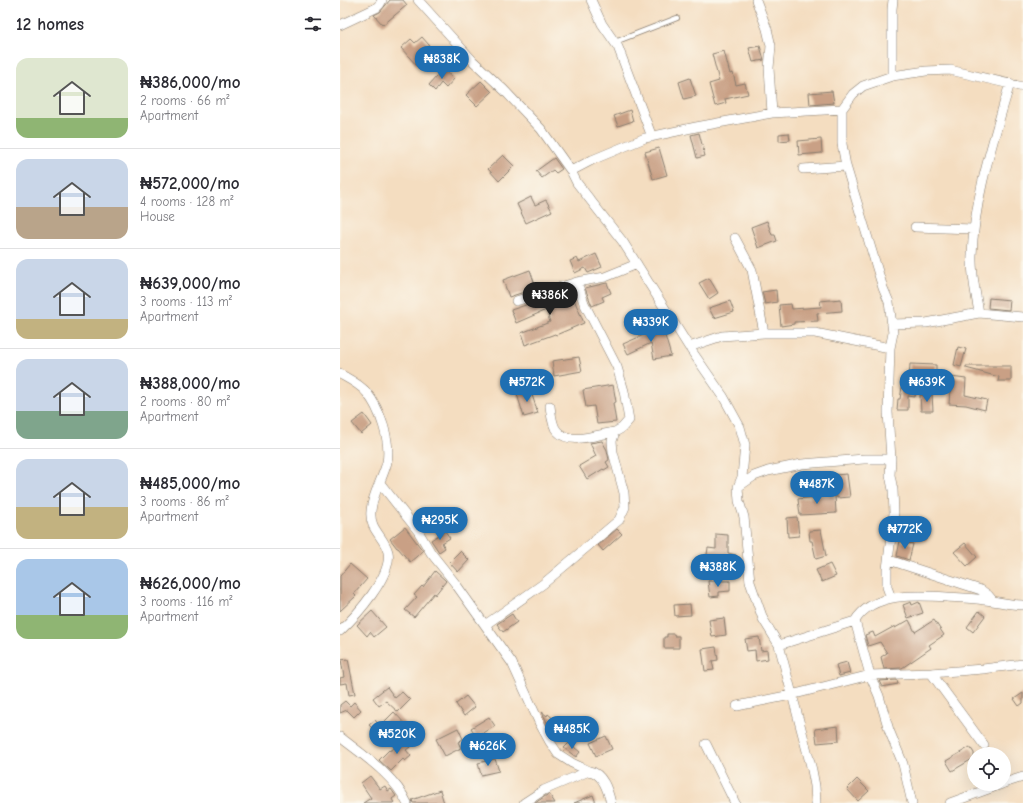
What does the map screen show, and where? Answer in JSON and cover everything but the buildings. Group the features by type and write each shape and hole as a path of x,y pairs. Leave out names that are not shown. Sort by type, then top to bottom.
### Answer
{"street":[{"path":"340,25 376,8 382,0"},
{"path":"418,0 473,61 504,90 540,129 571,171 577,183 623,242 689,347 723,396 740,427 745,445 742,477 738,487 739,501 744,517 750,582 763,619 779,645 812,770 816,803"},
{"path":"591,0 602,24 615,42 628,70 642,115 652,137"},
{"path":"756,0 767,29 771,46 769,68 772,113"},
{"path":"892,76 893,0"},
{"path":"891,598 887,587 894,513 893,490 890,474 891,459 888,412 890,348 893,333 889,302 883,288 846,166 842,144 842,109 853,94 863,86 892,76 926,71 950,70 1023,87"},
{"path":"979,313 972,258 973,229 992,148 1010,83"},
{"path":"571,171 592,160 652,137 696,126 772,113 842,109"},
{"path":"803,169 846,166"},
{"path":"915,227 973,229"},
{"path":"735,238 752,270 764,333"},
{"path":"516,301 577,282 605,277 637,264"},
{"path":"550,406 556,430 568,438 584,438 615,432 622,428 629,420 624,391 617,367 584,303 577,282"},
{"path":"892,324 926,323 979,313 1023,317"},
{"path":"689,347 722,336 764,333 815,333 890,348"},
{"path":"340,374 367,392 378,411 386,435 387,461 380,483 374,495 370,520 384,542 388,553 387,570 363,607 340,631"},
{"path":"485,625 543,584 619,520 626,507 624,493 613,452 612,442 615,432"},
{"path":"738,487 754,476 768,471 802,464 864,459 891,459"},
{"path":"380,483 418,531 432,553 455,582 512,663 539,722 558,754 598,776 607,789 611,803"},
{"path":"889,560 981,590 993,601"},
{"path":"779,645 855,621 859,614 873,605 891,598 926,596 993,601 1023,605"},
{"path":"855,621 870,675 879,696 889,730 903,764 912,803"},
{"path":"737,706 791,695 870,675 931,673 1023,664"},
{"path":"931,673 984,745"},
{"path":"340,737 371,762 393,783 404,797 406,803"},
{"path":"706,744 735,803"},
{"path":"524,803 544,790 589,771"},
{"path":"1011,781 1023,777"},
{"path":"950,803 983,791"}],"lane":[{"path":"615,42 677,18"}]}
